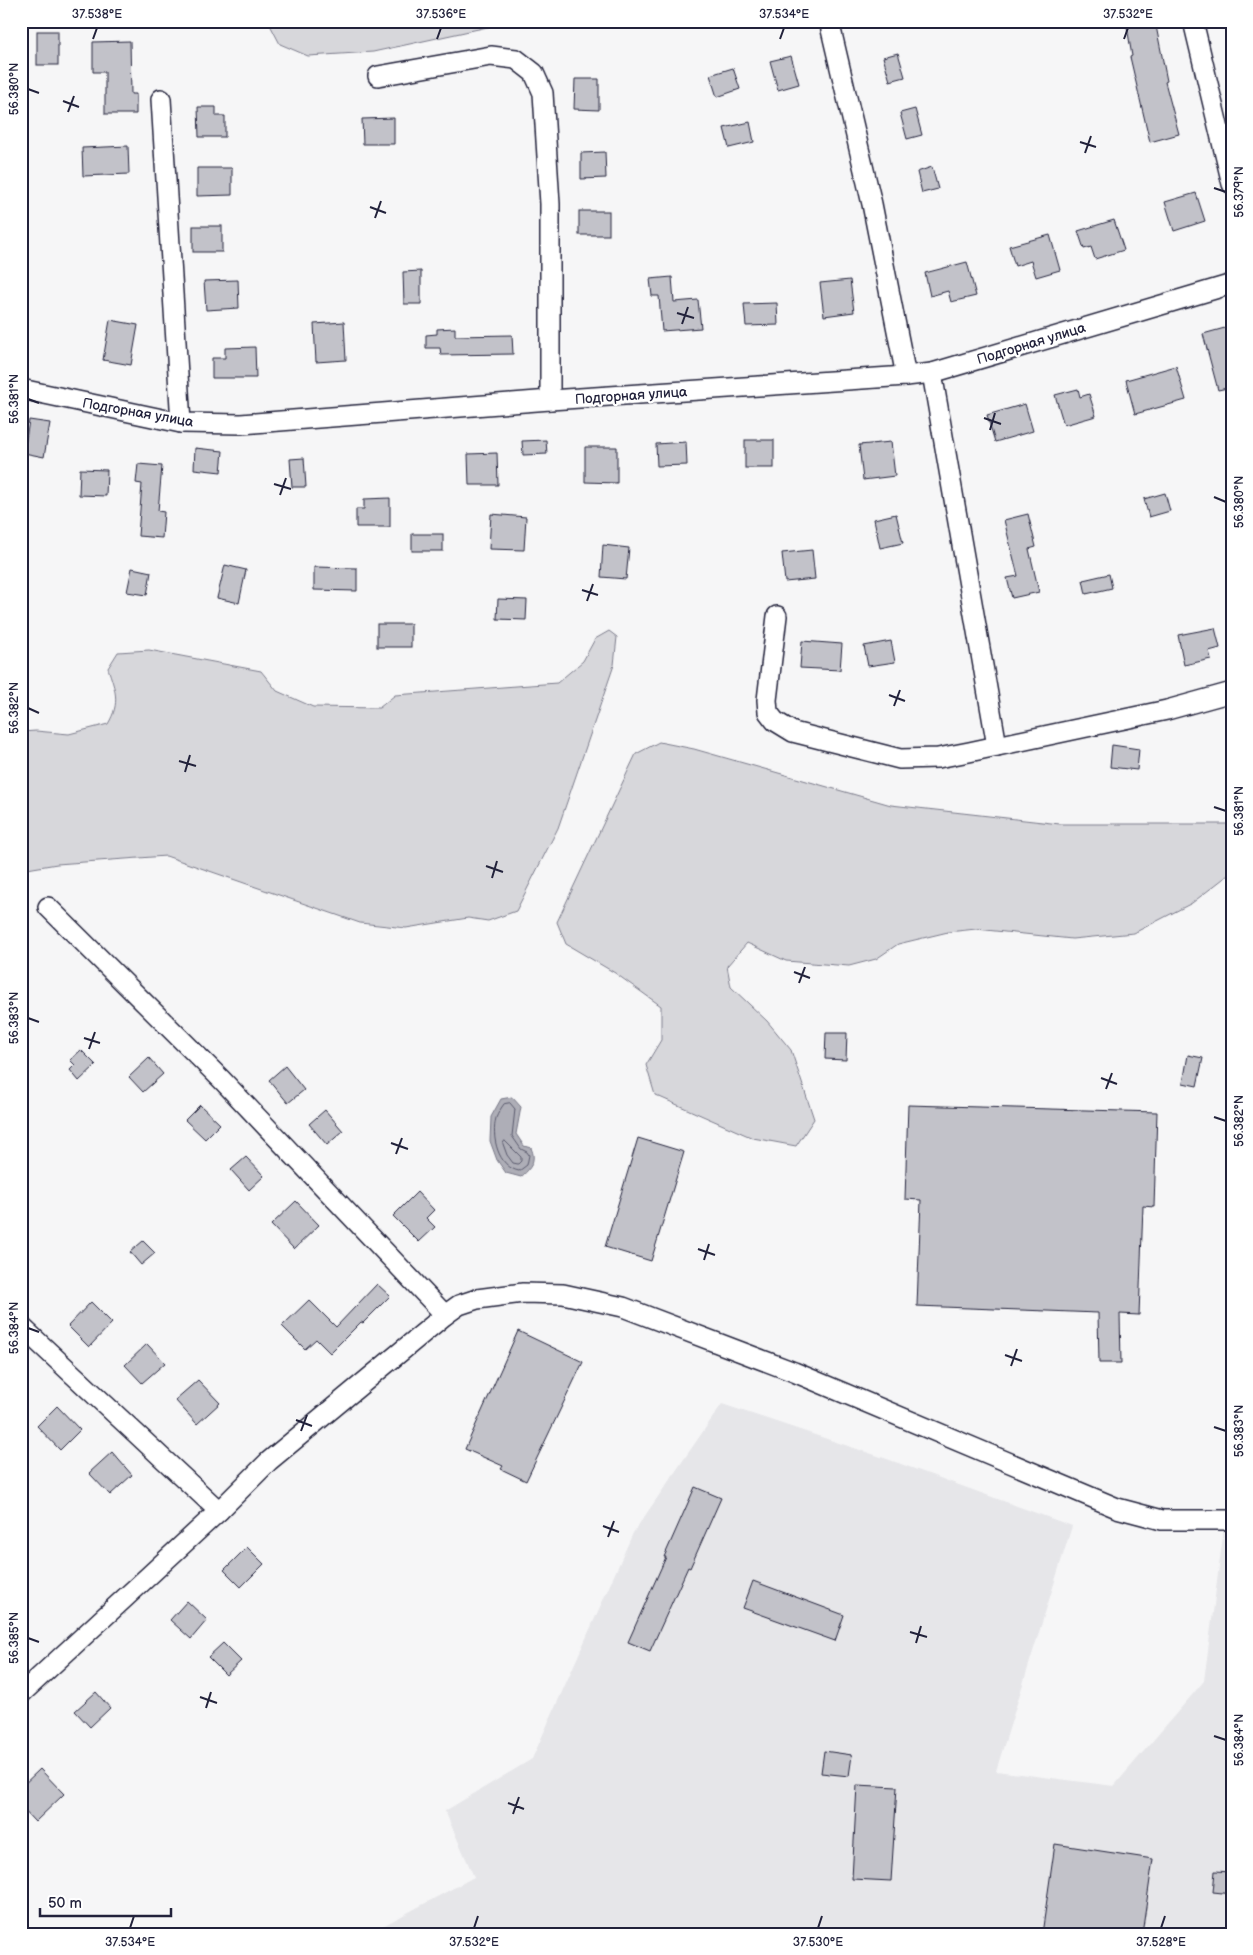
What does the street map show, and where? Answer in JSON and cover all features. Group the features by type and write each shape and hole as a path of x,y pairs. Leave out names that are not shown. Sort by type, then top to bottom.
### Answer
{"street":[{"path":"829,21 872,204 906,376"},
{"path":"1193,21 1232,184"},
{"path":"378,76 492,56 516,58 534,73 543,93 550,204 550,400"},
{"path":"161,99 181,423"},
{"name":"Подгорная улица","path":"21,389 181,423 241,424 550,400 906,376 932,373 1232,284"},
{"path":"932,373 997,746"},
{"path":"777,616 767,700 768,712 775,721 793,732 900,759 938,758 1167,710 1232,692"},
{"path":"48,907 222,1080 445,1315"},
{"path":"21,1694 218,1511 269,1461 445,1315 459,1305 477,1299 523,1293 563,1294 623,1307 794,1372 1118,1508 1162,1520 1232,1520"},
{"path":"21,1326 218,1511"}],"shaded area":[{"path":"268,21 515,21 373,52 308,56 280,44"},
{"path":"609,631 617,637 614,665 558,828 516,911 488,921 468,918 406,928 360,923 166,856 57,864 21,870 21,732 36,731 69,734 108,724 116,702 115,690 108,668 118,652 149,650 261,671 277,691 313,707 379,708 395,695 557,683 583,661 595,639"},
{"path":"659,742 694,749 891,805 1060,824 1232,824 1232,872 1192,903 1134,933 1072,939 976,929 948,932 898,944 876,959 849,966 786,961 747,943 727,966 731,987 767,1021 791,1050 814,1119 796,1146 753,1138 655,1095 646,1065 661,1040 661,1006 615,973 566,944 557,922 636,754"},
{"path":"722,1404 887,1459 1072,1526 996,1771 1114,1786 1204,1681 1224,1528 1232,1528 1232,1934 368,1934 474,1877 445,1811 532,1759 633,1533"}],"water":[{"path":"512,1097 521,1107 516,1134 524,1146 531,1148 533,1153 533,1161 530,1168 521,1177 506,1173 497,1160 490,1141 491,1117 501,1099"}],"building":[{"path":"1126,21 1155,21 1167,81 1165,82 1179,134 1150,142 1130,57 1132,56"},
{"path":"37,31 58,31 58,65 37,65"},
{"path":"130,41 131,94 136,94 136,114 105,114 105,72 93,72 93,42"},
{"path":"898,53 905,77 890,81 883,57"},
{"path":"791,56 799,84 778,90 770,61"},
{"path":"733,68 740,89 717,97 710,75"},
{"path":"575,79 599,79 599,110 574,109"},
{"path":"198,107 216,107 216,116 225,116 225,137 199,137"},
{"path":"915,109 922,135 907,139 900,113"},
{"path":"394,118 394,144 363,144 362,119"},
{"path":"750,122 754,142 729,148 724,128"},
{"path":"128,146 129,174 83,176 82,148"},
{"path":"605,152 606,178 581,179 581,153"},
{"path":"932,167 938,189 922,193 917,172"},
{"path":"197,168 232,168 232,195 197,196"},
{"path":"1196,193 1205,221 1174,231 1165,202"},
{"path":"579,211 609,211 609,235 579,235"},
{"path":"1114,220 1124,250 1095,259 1091,247 1084,249 1078,231"},
{"path":"193,226 222,226 222,252 193,252"},
{"path":"1050,235 1060,270 1036,277 1031,261 1015,266 1009,246"},
{"path":"967,262 976,296 951,302 948,291 930,296 925,273"},
{"path":"421,271 421,304 404,304 403,272"},
{"path":"672,277 674,302 698,300 701,328 662,331 659,296 652,296 650,279"},
{"path":"238,280 239,308 206,310 204,281"},
{"path":"850,280 854,312 824,316 820,283"},
{"path":"777,303 778,325 746,326 744,304"},
{"path":"110,320 138,325 131,365 103,360"},
{"path":"344,322 346,360 316,362 314,324"},
{"path":"1232,326 1232,387 1218,390 1203,334"},
{"path":"455,328 455,336 512,335 513,354 441,355 440,348 426,348 426,335 437,334 437,329"},
{"path":"255,347 256,378 212,378 212,358 225,358 225,348"},
{"path":"1176,366 1186,400 1135,414 1126,380"},
{"path":"1078,389 1080,397 1089,394 1096,416 1064,425 1055,395"},
{"path":"1025,404 1033,431 995,442 987,415"},
{"path":"29,420 50,423 44,457 24,453"},
{"path":"546,440 547,454 523,455 522,441"},
{"path":"745,440 774,440 774,468 745,468"},
{"path":"686,442 687,465 657,466 656,444"},
{"path":"891,442 895,476 863,480 859,445"},
{"path":"585,447 617,447 617,483 585,482"},
{"path":"195,448 223,451 221,472 194,469"},
{"path":"497,453 498,485 469,485 468,454"},
{"path":"304,458 306,487 292,487 290,459"},
{"path":"138,464 162,466 158,511 164,512 162,538 138,536 142,484 136,483"},
{"path":"80,469 107,470 106,496 79,495"},
{"path":"1165,493 1170,511 1149,517 1144,499"},
{"path":"390,498 390,527 356,527 356,509 364,509 364,499"},
{"path":"491,514 526,517 524,550 489,549"},
{"path":"896,514 903,543 880,548 874,519"},
{"path":"1028,514 1036,547 1029,549 1039,592 1012,598 1007,578 1018,576 1004,520"},
{"path":"412,534 443,534 443,551 412,551"},
{"path":"603,545 629,548 626,579 601,577"},
{"path":"812,550 815,579 785,582 782,553"},
{"path":"225,565 246,570 239,603 217,598"},
{"path":"314,567 357,568 357,591 314,590"},
{"path":"132,568 151,572 147,595 127,592"},
{"path":"1109,574 1112,588 1086,594 1083,580"},
{"path":"498,599 527,600 526,620 497,619"},
{"path":"377,624 411,624 411,647 377,647"},
{"path":"1215,628 1220,648 1209,651 1211,659 1184,665 1178,635"},
{"path":"802,641 842,644 840,670 800,668"},
{"path":"891,641 895,662 868,666 864,646"},
{"path":"1112,745 1139,749 1137,770 1110,767"},
{"path":"826,1033 847,1033 846,1060 825,1059"},
{"path":"81,1050 96,1065 79,1081 70,1070 75,1065 70,1060"},
{"path":"1188,1055 1203,1058 1197,1086 1183,1083"},
{"path":"149,1058 163,1074 143,1092 129,1077"},
{"path":"285,1066 304,1090 288,1103 269,1080"},
{"path":"200,1105 220,1124 205,1139 185,1120"},
{"path":"908,1105 1157,1112 1154,1207 1143,1206 1139,1315 1120,1314 1121,1363 1099,1363 1098,1313 917,1306 921,1200 905,1199"},
{"path":"325,1110 343,1131 327,1145 309,1124"},
{"path":"638,1138 684,1152 651,1261 605,1247"},
{"path":"246,1157 264,1176 249,1190 231,1170"},
{"path":"417,1192 434,1210 426,1218 435,1227 419,1242 393,1216"},
{"path":"296,1201 319,1225 294,1249 271,1225"},
{"path":"143,1241 155,1253 141,1265 130,1252"},
{"path":"377,1284 390,1296 330,1353 316,1339 305,1349 282,1326 309,1300 336,1327"},
{"path":"91,1302 112,1323 89,1347 68,1326"},
{"path":"518,1331 583,1362 526,1481 501,1469 503,1466 465,1449"},
{"path":"147,1344 165,1363 142,1383 125,1365"},
{"path":"198,1380 220,1403 197,1424 175,1400"},
{"path":"57,1406 80,1430 60,1450 37,1426"},
{"path":"112,1452 132,1475 110,1495 89,1473"},
{"path":"695,1487 721,1498 650,1651 628,1642"},
{"path":"247,1547 264,1564 241,1587 224,1570"},
{"path":"753,1581 844,1615 835,1641 743,1608"},
{"path":"187,1601 207,1620 191,1639 170,1620"},
{"path":"223,1643 241,1661 226,1675 208,1657"},
{"path":"96,1692 110,1708 90,1727 75,1711"},
{"path":"824,1751 852,1755 849,1776 821,1773"},
{"path":"40,1769 64,1794 35,1822 21,1807 21,1787"},
{"path":"857,1785 897,1787 891,1881 852,1879"},
{"path":"1055,1844 1153,1859 1142,1934 1042,1934"},
{"path":"1215,1871 1232,1872 1232,1894 1213,1892"}]}
